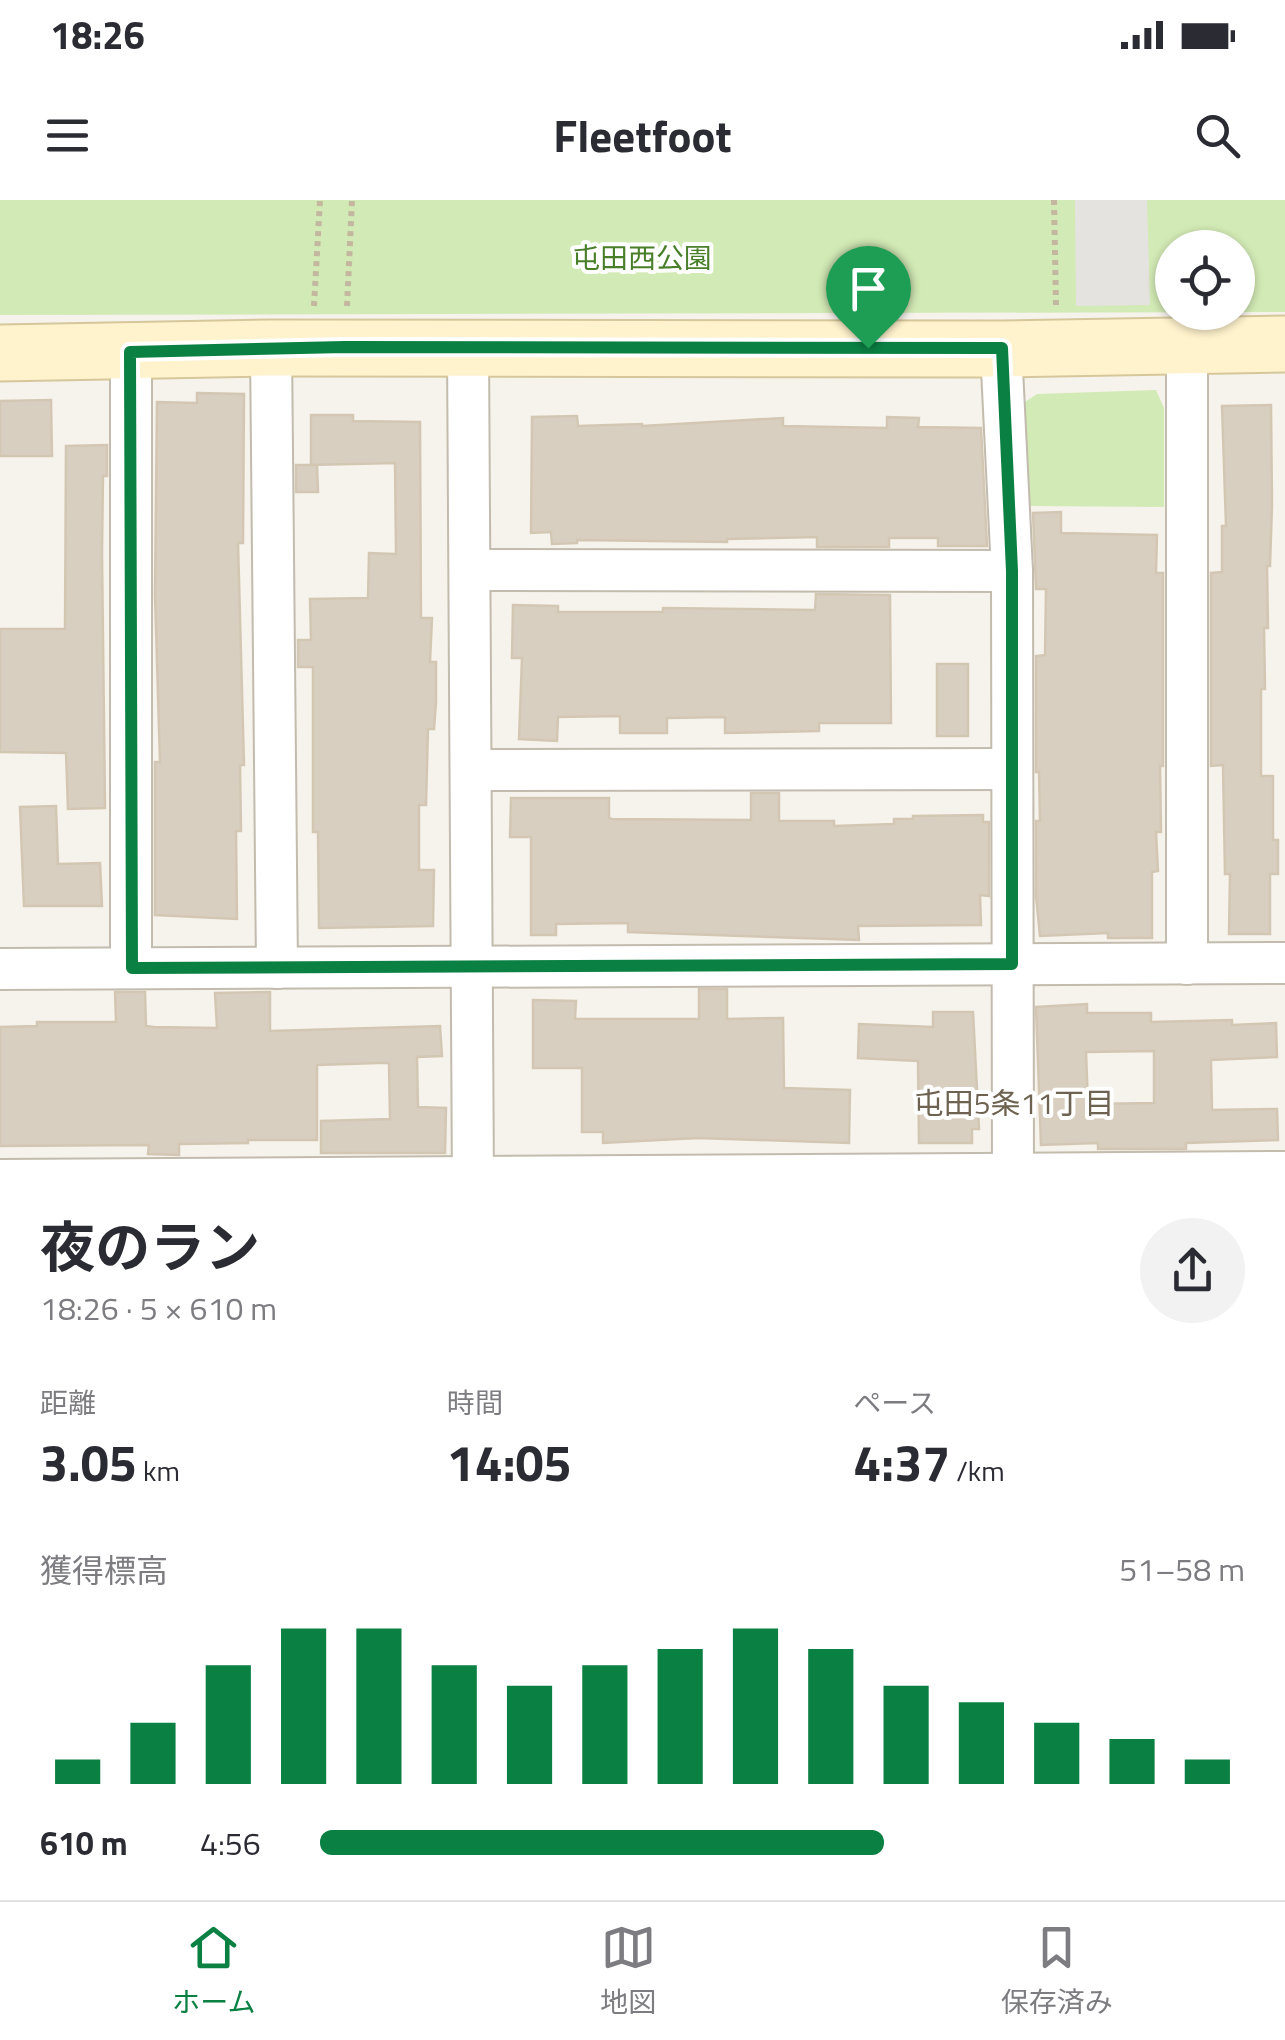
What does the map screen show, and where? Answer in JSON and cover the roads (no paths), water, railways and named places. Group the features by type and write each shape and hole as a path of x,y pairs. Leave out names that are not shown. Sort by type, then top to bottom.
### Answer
{"street":[{"path":"0,352 1285,344"},
{"path":"1187,346 1188,964"},
{"path":"468,347 473,1182"},
{"path":"277,968 309,348"},
{"path":"1002,348 1012,571 1013,1180"},
{"path":"130,352 132,968"},
{"path":"471,570 1012,571"},
{"path":"472,770 1012,769"},
{"path":"0,969 1285,963"},
{"path":"0,1180 1013,1180 1285,1172"}],"district":[{"name":"屯田5条11丁目","path":"1014,1104"}],"park label":[{"name":"屯田西公園","path":"642,258"}]}
